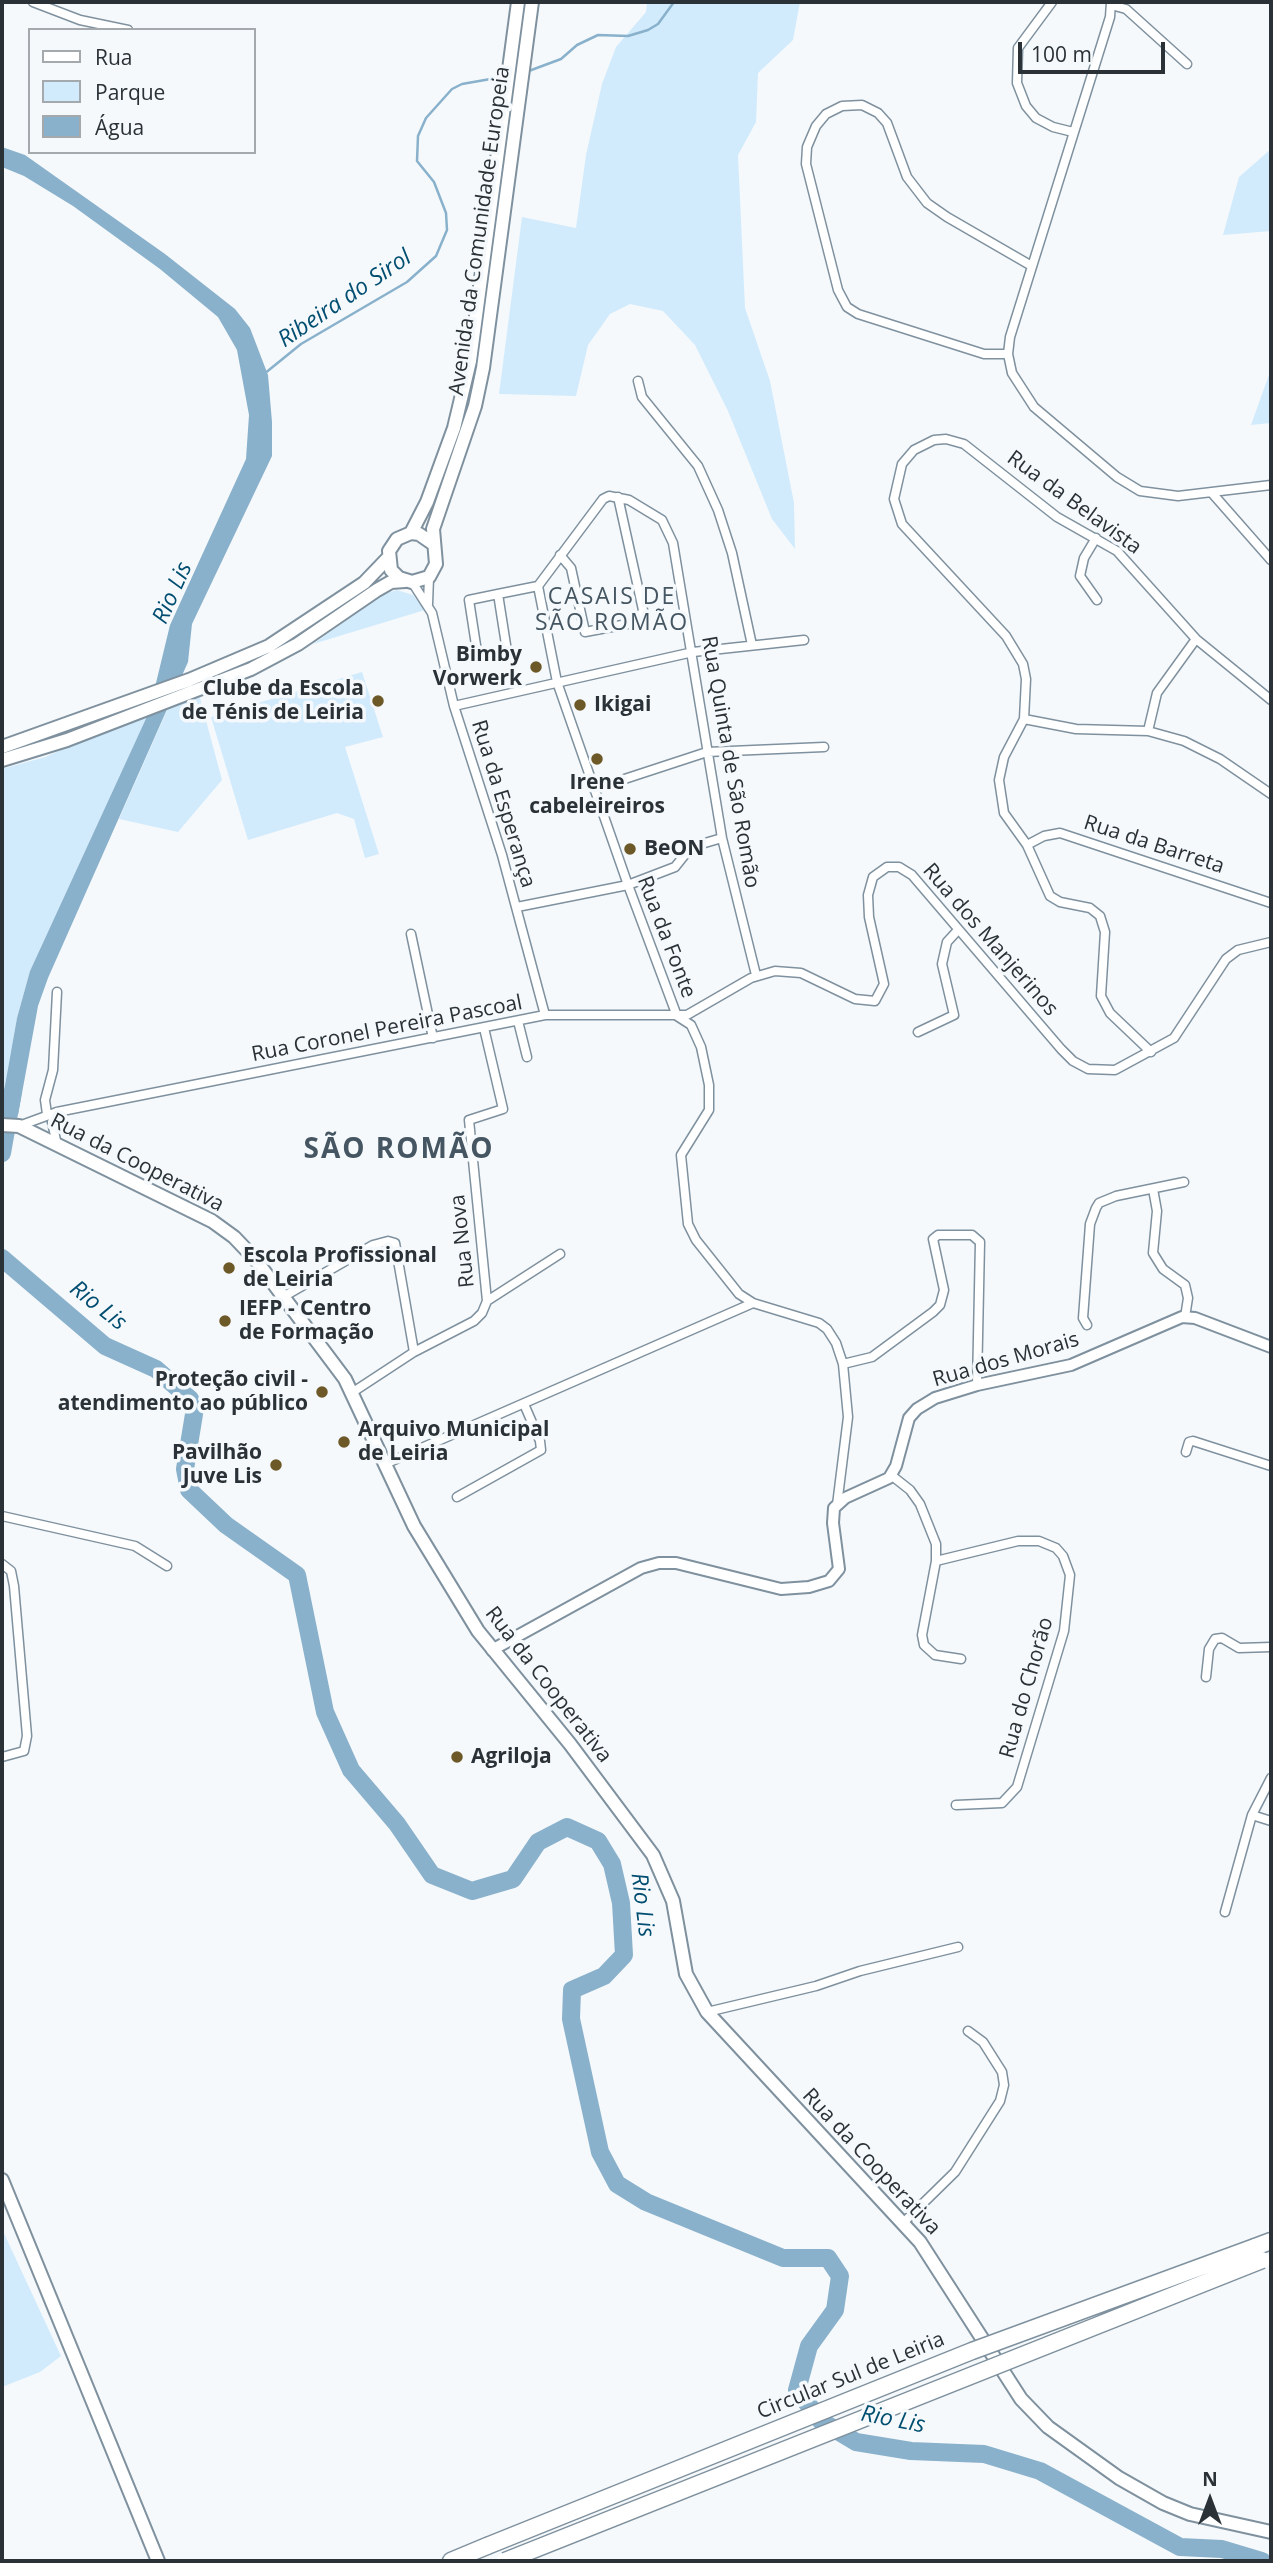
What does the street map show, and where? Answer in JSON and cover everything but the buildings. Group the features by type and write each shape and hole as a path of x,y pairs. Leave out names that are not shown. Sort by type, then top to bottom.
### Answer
{"highway":[{"name":"Circular Sul de Leiria","path":"505,2561 1263,2254 1271,2241"},
{"name":"Circular Sul de Leiria","path":"451,2561 972,2351 1263,2254"}],"main road":[{"name":"Avenida da Comunidade Europeia","path":"2,747 110,709 191,686 276,657 384,586 429,577 436,564 432,543 437,513 471,418 483,369 518,53 518,2"},
{"name":"Avenida da Comunidade Europeia","path":"518,53 532,2"},
{"name":"Avenida da Comunidade Europeia","path":"2,760 113,722 191,686 292,633 365,583 388,558 397,539 411,533 435,481 464,393 508,132"},
{"path":"411,533 419,534 432,543"},
{"path":"388,558 394,575 409,582"},
{"path":"2,1125 19,1126"},
{"name":"Rua da Cooperativa","path":"19,1126 227,1231 255,1259 353,1392 414,1526 444,1579 492,1650 570,1744 653,1855 673,1900 686,1974 707,2012 903,2223 937,2264 1032,2412 1104,2468 1144,2494 1177,2509 1257,2526"},
{"path":"2,2180 4,2194 158,2561"},
{"path":"1257,2526 1271,2526"},
{"path":"1257,2526 1271,2532"}],"street":[{"path":"33,2 80,20 118,28"},
{"path":"1052,2 1018,48 1017,83 1026,106 1036,118 1053,127 1073,132"},
{"path":"1187,64 1126,9 1111,4 1030,265 1008,354 1017,385 1034,407 1127,484 1157,495 1212,493 1271,485"},
{"path":"1008,354 984,354 858,314 847,307 838,290 806,164 807,147 816,126 827,114 842,106 862,105 877,113 887,123 907,177 927,203 1030,265"},
{"path":"638,381 642,397 698,466 718,510 732,553 752,645"},
{"name":"Rua da Belavista","path":"1151,1052 1110,1013 1101,996 1105,932 1100,916 1090,908 1060,902 1050,896 1027,845 1004,813 999,792 1004,757 1024,719 1026,679 1018,653 1006,636 902,524 894,499 897,473 907,456 925,444 953,440 974,450 1057,517 1096,538 1129,563 1196,639 1271,700"},
{"path":"1212,493 1271,560"},
{"path":"498,594 507,651 478,657 469,600 498,594 538,586 560,555 599,502 609,496 618,497 643,610 638,622 585,632 570,568 560,555"},
{"name":"Rua Quinta de São Romão","path":"618,497 650,510 662,520 673,543 722,838 756,975"},
{"path":"1096,538 1084,558 1080,576 1097,600"},
{"name":"Rua da Esperança","path":"429,577 428,604 454,706 517,907 545,1015"},
{"name":"Rua da Esperança","path":"409,582 428,604"},
{"name":"Rua da Fonte","path":"538,586 557,682 594,789 677,1016 691,1025 699,1038 710,1098 706,1119 681,1155 688,1224 696,1240 739,1294 753,1303 819,1323 831,1335 843,1364 848,1429 837,1505"},
{"path":"1148,731 1157,693 1196,639"},
{"path":"454,706 693,652 804,640"},
{"path":"1024,719 1076,729 1148,731 1201,748 1271,794"},
{"path":"594,789 707,752 824,747"},
{"name":"Rua da Barreta","path":"1027,845 1044,836 1060,833 1271,903"},
{"path":"517,907 628,884 675,867 691,848 722,838"},
{"name":"Rua dos Manjerinos","path":"756,975 775,971 793,972 863,1002 875,1001 884,984 867,910 868,895 873,877 887,867 900,867 912,874 1060,1049 1078,1064 1094,1070 1115,1070 1151,1052 1180,1032 1230,955 1271,942"},
{"path":"918,1032 954,1015 942,964 947,942 958,930"},
{"path":"411,934 433,1038"},
{"name":"Rua Coronel Pereira Pascoal","path":"19,1126 47,1114 545,1015 677,1016 692,1013 756,975"},
{"path":"47,1114 46,1100 53,1070 57,992"},
{"path":"519,1021 527,1057"},
{"name":"Rua Nova","path":"353,1392 414,1353 474,1321 482,1313 487,1301 469,1120 503,1109 484,1028"},
{"path":"57,1112 52,1122 57,1144"},
{"path":"1087,1325 1083,1318 1093,1214 1099,1203 1110,1198 1184,1182"},
{"path":"1153,1189 1157,1219 1152,1241 1153,1253 1163,1269 1185,1285 1188,1298 1185,1317 1271,1347"},
{"path":"843,1364 872,1357 933,1312 940,1305 944,1290 934,1237 972,1235 980,1242 976,1385"},
{"path":"284,1297 373,1245 394,1241 414,1353"},
{"path":"487,1301 560,1254"},
{"path":"385,1464 753,1303"},
{"name":"Rua dos Morais","path":"891,1475 905,1426 914,1412 929,1401 976,1385 1071,1366 1161,1324 1185,1317"},
{"path":"457,1497 541,1450 540,1441 524,1404"},
{"path":"1186,1452 1189,1442 1193,1441 1271,1466"},
{"path":"492,1650 641,1568 659,1563 676,1563 781,1588 825,1583 835,1577 838,1569 832,1523 837,1505 891,1475 910,1490 920,1504 936,1544 936,1561 922,1635 924,1645 935,1655 961,1659"},
{"path":"2,1516 135,1546 167,1566"},
{"name":"Rua do Chorão","path":"936,1561 1018,1541 1039,1541 1056,1548 1063,1556 1070,1575 1064,1631 1017,1787 1011,1797 997,1805 956,1805"},
{"path":"2,1564 11,1572 27,1735 24,1751 2,1757"},
{"path":"1206,1677 1209,1649 1215,1639 1222,1638 1239,1648 1271,1647"},
{"path":"1225,1912 1251,1815 1271,1778"},
{"path":"1251,1815 1271,1821"},
{"path":"707,2012 825,1984 860,1971 958,1947"},
{"path":"903,2223 963,2161 1003,2093 1002,2072 983,2042 968,2031"}],"green space":[{"path":"647,2 800,2 793,40 758,73 756,122 738,155 745,308 770,381 794,503 795,549 772,519 728,411 695,345 663,311 630,304 610,314 588,345 576,396 499,394 522,217 576,228 586,155 602,84 616,47 646,12"},
{"path":"1271,149 1271,231 1223,235 1239,177"},
{"path":"1271,369 1271,423 1251,425"},
{"path":"397,590 413,595 425,610 313,644 384,594"},
{"path":"362,672 383,737 345,747 379,854 365,858 354,819 337,813 248,840 211,717"},
{"path":"200,698 222,780 178,832 119,819 169,706"},
{"path":"149,712 30,971 17,1018 2,1102 2,769 45,757"},
{"path":"2,2229 61,2356 40,2372 2,2387"}],"water":[{"name":"Rio Lis","path":"2,147 25,155 165,254 235,309 250,328 268,375 272,422 272,456 192,624 188,662 48,978 38,1006 18,1115 2,1114 2,1102 17,1018 30,971 149,712 170,625 246,459 249,415 237,350 218,317 160,269 73,206 24,176 2,167"}],"waterway":[{"name":"Ribeira do Sirol","path":"526,72 561,59 577,45 598,35 628,36 648,30 658,24 674,2"},
{"name":"Ribeira do Sirol","path":"264,374 301,344 407,282 436,256 447,230 446,213 434,182 417,161 418,136 426,118 452,89 462,84 502,77"},
{"name":"Rio Lis","path":"2,1153 13,1091"},
{"name":"Rio Lis","path":"2,1258 105,1346 156,1369 190,1399 195,1408 185,1469 189,1490 226,1525 297,1575 325,1712 351,1770 397,1824 432,1875 472,1891 513,1879 538,1842 567,1827 598,1841 612,1864 621,1903 624,1955 604,1976 572,1990 571,2019 600,2152 617,2184 646,2202 783,2258 828,2258 840,2276 835,2310 809,2346 797,2390 821,2421 856,2442 911,2451 984,2454 1040,2471 1180,2547 1222,2549 1262,2561"}],"place":[{"name":"Bimby Vorwerk","path":"536,667"},
{"name":"Clube da Escola de Ténis de Leiria","path":"378,701"},
{"name":"Ikigai","path":"580,705"},
{"name":"Irene cabeleireiros","path":"597,759"},
{"name":"BeON","path":"630,849"},
{"name":"Escola Profissional de Leiria","path":"229,1268"},
{"name":"IEFP - Centro de Formação","path":"225,1321"},
{"name":"Proteção civil - atendimento ao público","path":"322,1392"},
{"name":"Arquivo Municipal de Leiria","path":"344,1442"},
{"name":"Pavilhão Juve Lis","path":"276,1465"},
{"name":"Agriloja","path":"457,1757"}],"district":[{"name":"CASAIS DE SÃO ROMÃO","path":"612,610"},
{"name":"SÃO ROMÃO","path":"399,1150"}]}
